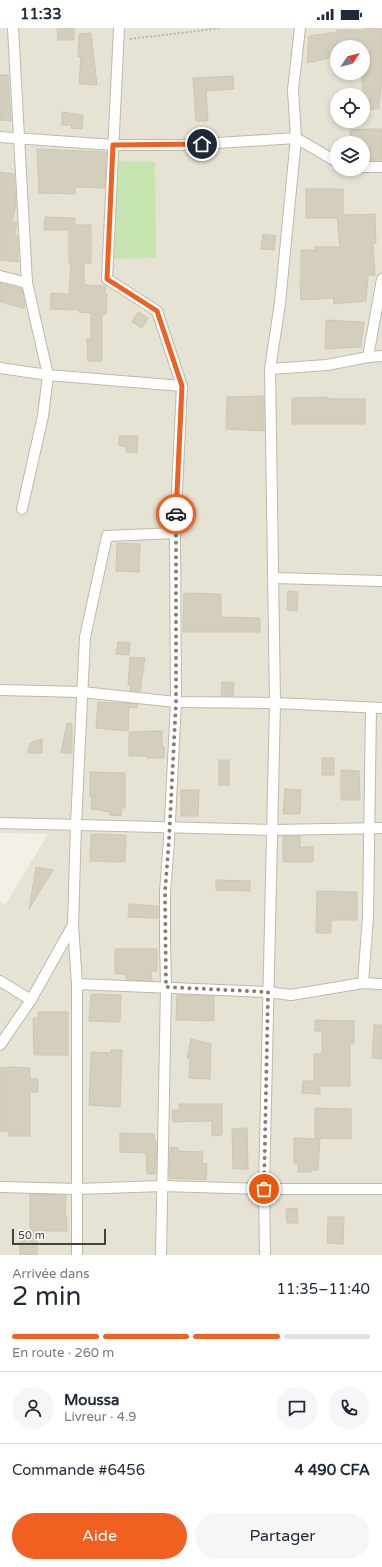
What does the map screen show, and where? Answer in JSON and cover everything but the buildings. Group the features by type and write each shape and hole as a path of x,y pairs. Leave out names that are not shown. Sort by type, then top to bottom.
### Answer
{"street":[{"path":"13,28 27,283 48,375 43,416 22,509"},
{"path":"119,28 107,279 157,311 182,386 174,533 176,702 165,892 166,987 161,1255"},
{"path":"265,1255 264,1189 275,703 270,369 280,303 296,138 293,90 300,28"},
{"path":"0,137 113,145 186,145 296,138 330,158"},
{"path":"370,168 382,167"},
{"path":"0,276 27,283"},
{"path":"368,357 382,279"},
{"path":"270,369 327,365 368,357 382,356"},
{"path":"0,368 48,375 182,386"},
{"path":"77,1255 77,984 73,925 76,824 85,637 107,536 174,533"},
{"path":"274,578 382,581"},
{"path":"0,690 82,692 176,702 275,703 382,708"},
{"path":"363,983 368,917 371,708"},
{"path":"0,823 273,830 382,828"},
{"path":"0,1045 31,1000 73,925"},
{"path":"0,981 31,1000"},
{"path":"77,984 268,992 291,995 363,983 382,984"},
{"path":"0,1187 78,1189 162,1186 264,1189 382,1189"}],"path":[{"path":"119,41 222,28"}],"shaded area":[{"path":"0,28 382,28 382,1255 0,1255 0,902 5,905 48,834 0,833"}],"green space":[{"path":"111,161 155,162 156,258 111,259"}],"way so far":[{"path":"176,514 174,533 176,702 165,892 166,987 268,992 264,1189"}],"route":[{"path":"176,514 182,386 157,311 107,279 113,145 202,144"}]}
